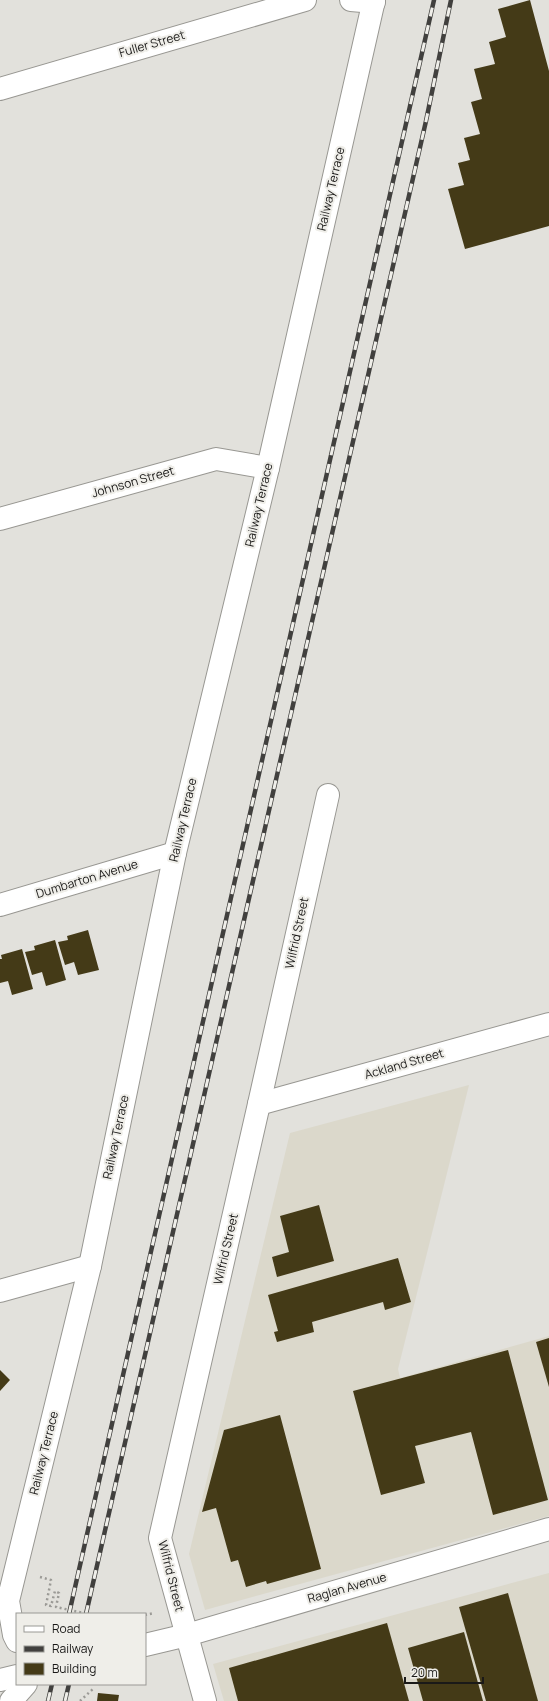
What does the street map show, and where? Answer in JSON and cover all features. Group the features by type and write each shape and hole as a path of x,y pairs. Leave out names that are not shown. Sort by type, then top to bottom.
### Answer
{"street":[{"name":"Fuller Street","path":"0,89 305,0"},
{"path":"351,0 374,1"},
{"name":"Railway Terrace","path":"16,1639 8,1601 90,1266 175,853 268,468 374,1"},
{"name":"Johnson Street","path":"0,519 216,458 268,468"},
{"name":"Wilfrid Street","path":"205,1701 160,1538 328,795"},
{"name":"Dumbarton Avenue","path":"0,905 175,853"},
{"name":"Ackland Street","path":"259,1104 549,1024"},
{"path":"0,1291 90,1266"},
{"name":"Raglan Avenue","path":"146,1645 187,1635 549,1529"},
{"path":"0,1680 16,1676"},
{"path":"12,1701 25,1685"}],"path":[{"path":"38,1576 51,1580 46,1605 51,1606 55,1591 59,1593 56,1607 83,1613"},
{"path":"146,1615 154,1613"},
{"path":"80,1701 94,1688"}],"shaded area":[{"path":"469,1085 398,1369 400,1378 549,1336 549,1516 205,1610 189,1554 290,1133"},
{"path":"549,1573 549,1701 224,1701 213,1664"}],"building":[{"path":"530,0 549,71 549,226 465,249 448,189 464,185 458,163 470,160 464,138 480,134 471,102 482,99 474,69 495,64 489,42 506,37 498,9"},
{"path":"88,930 99,970 78,975 74,962 65,965 58,942 68,940 67,936"},
{"path":"55,940 66,980 46,986 42,972 32,975 25,952 35,950 34,946"},
{"path":"22,949 33,989 12,995 8,981 0,983 0,959 2,959 1,955"},
{"path":"319,1205 334,1261 277,1277 272,1257 289,1252 280,1216"},
{"path":"398,1258 411,1302 385,1310 383,1302 312,1322 314,1332 277,1342 274,1332 278,1331 268,1295"},
{"path":"549,1338 549,1387 536,1342"},
{"path":"508,1350 548,1500 493,1515 471,1432 415,1446 425,1483 381,1495 353,1391"},
{"path":"0,1370 10,1380 0,1391"},
{"path":"280,1415 321,1569 267,1584 266,1581 246,1587 238,1560 231,1562 216,1508 202,1512 224,1430"},
{"path":"508,1593 538,1701 486,1701 459,1607"},
{"path":"387,1623 409,1701 238,1701 229,1668"},
{"path":"464,1632 483,1701 423,1701 408,1648"},
{"path":"98,1693 119,1695 118,1701 97,1701"}],"railway":[{"path":"69,1613 434,0"},
{"path":"86,1613 426,121 451,0"},
{"path":"48,1701 52,1685"},
{"path":"65,1701 69,1685"}]}
